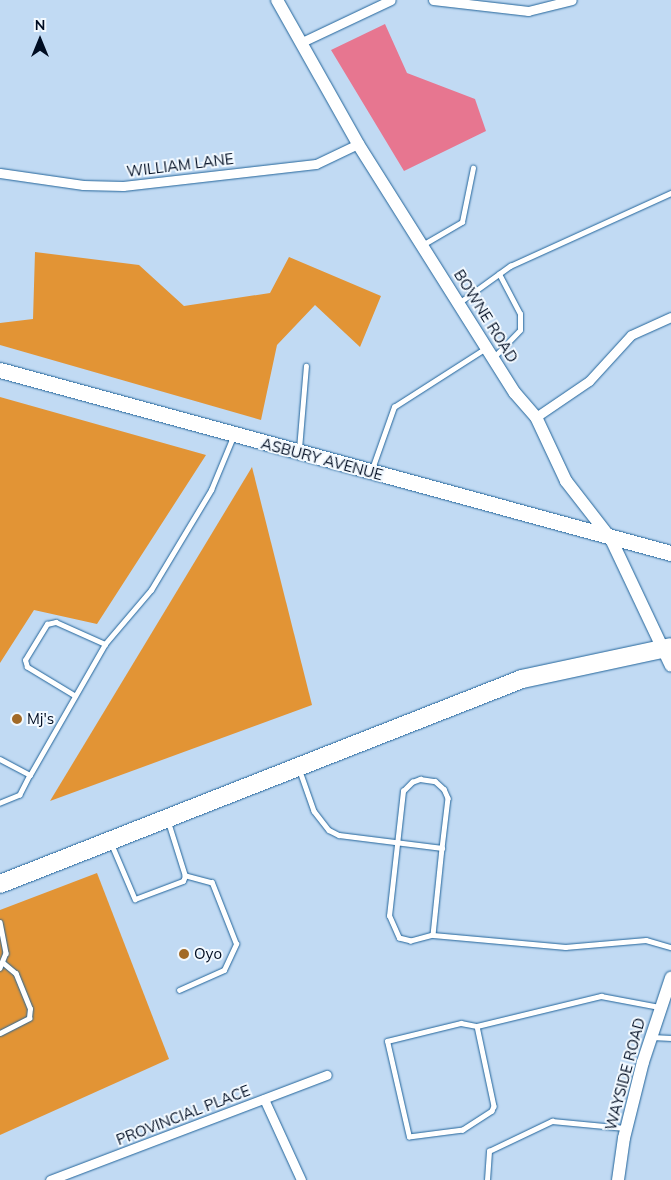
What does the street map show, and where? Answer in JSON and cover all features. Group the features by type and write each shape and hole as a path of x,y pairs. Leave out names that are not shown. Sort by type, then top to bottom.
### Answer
{"highway":[{"path":"0,884 522,679 668,648"}],"main road":[{"name":"ASBURY AVENUE","path":"0,370 611,540 671,554"},
{"name":"ASBURY AVENUE","path":"644,548 671,558"}],"street":[{"name":"BOWNE ROAD","path":"277,0 358,144 515,393 536,417 566,481 611,540 668,648"},
{"path":"302,42 391,0"},
{"path":"433,0 528,11 572,0"},
{"name":"WILLIAM LANE","path":"0,172 83,185 124,186 316,164 358,144"},
{"path":"536,417 588,381 631,335 671,317"},
{"path":"668,648 671,666"},
{"name":"WAYSIDE ROAD","path":"618,1180 626,1128 660,1007 671,978"},
{"name":"PROVINCIAL PLACE","path":"50,1180 327,1075"},
{"path":"264,1099 301,1180"}],"lane":[{"path":"423,245 462,222 473,168"},
{"path":"459,303 499,274 671,193"},
{"path":"370,472 394,408 490,352 510,344 520,330 520,314 499,274"},
{"path":"298,453 303,430 306,366"},
{"path":"0,802 20,795 105,644 150,590 211,490 234,435"},
{"path":"75,696 27,667 25,660 47,624 56,622 105,644"},
{"path":"0,759 30,776"},
{"path":"298,767 314,811 329,830 349,838 442,848"},
{"path":"433,935 448,798 444,789 435,781 420,779 403,791 389,916 392,927 399,938 411,941 433,935 565,946 646,940 671,947"},
{"path":"110,841 135,899 183,881 185,876 167,818"},
{"path":"179,990 224,970 236,944 212,883 185,876"},
{"path":"0,922 6,953 1,966 16,974 30,1009 29,1018 0,1033"},
{"path":"477,1026 494,1106 492,1111 463,1130 409,1137 387,1042 460,1023 477,1026 601,996 660,1007"},
{"path":"651,1037 671,1038"},
{"path":"487,1180 489,1151 552,1121 626,1128"}],"shaded area":[{"path":"385,24 407,73 475,99 486,131 404,171 331,50"},
{"path":"35,252 139,265 184,306 270,293 289,257 381,296 360,347 315,305 277,345 261,420 0,345 0,323 33,319"},
{"path":"0,397 206,455 97,624 34,610 0,663"},
{"path":"252,467 312,705 50,801"},
{"path":"97,873 169,1059 0,1135 0,910"}],"place":[{"name":"Mj's","path":"17,719"},
{"name":"Oyo","path":"184,954"}]}
